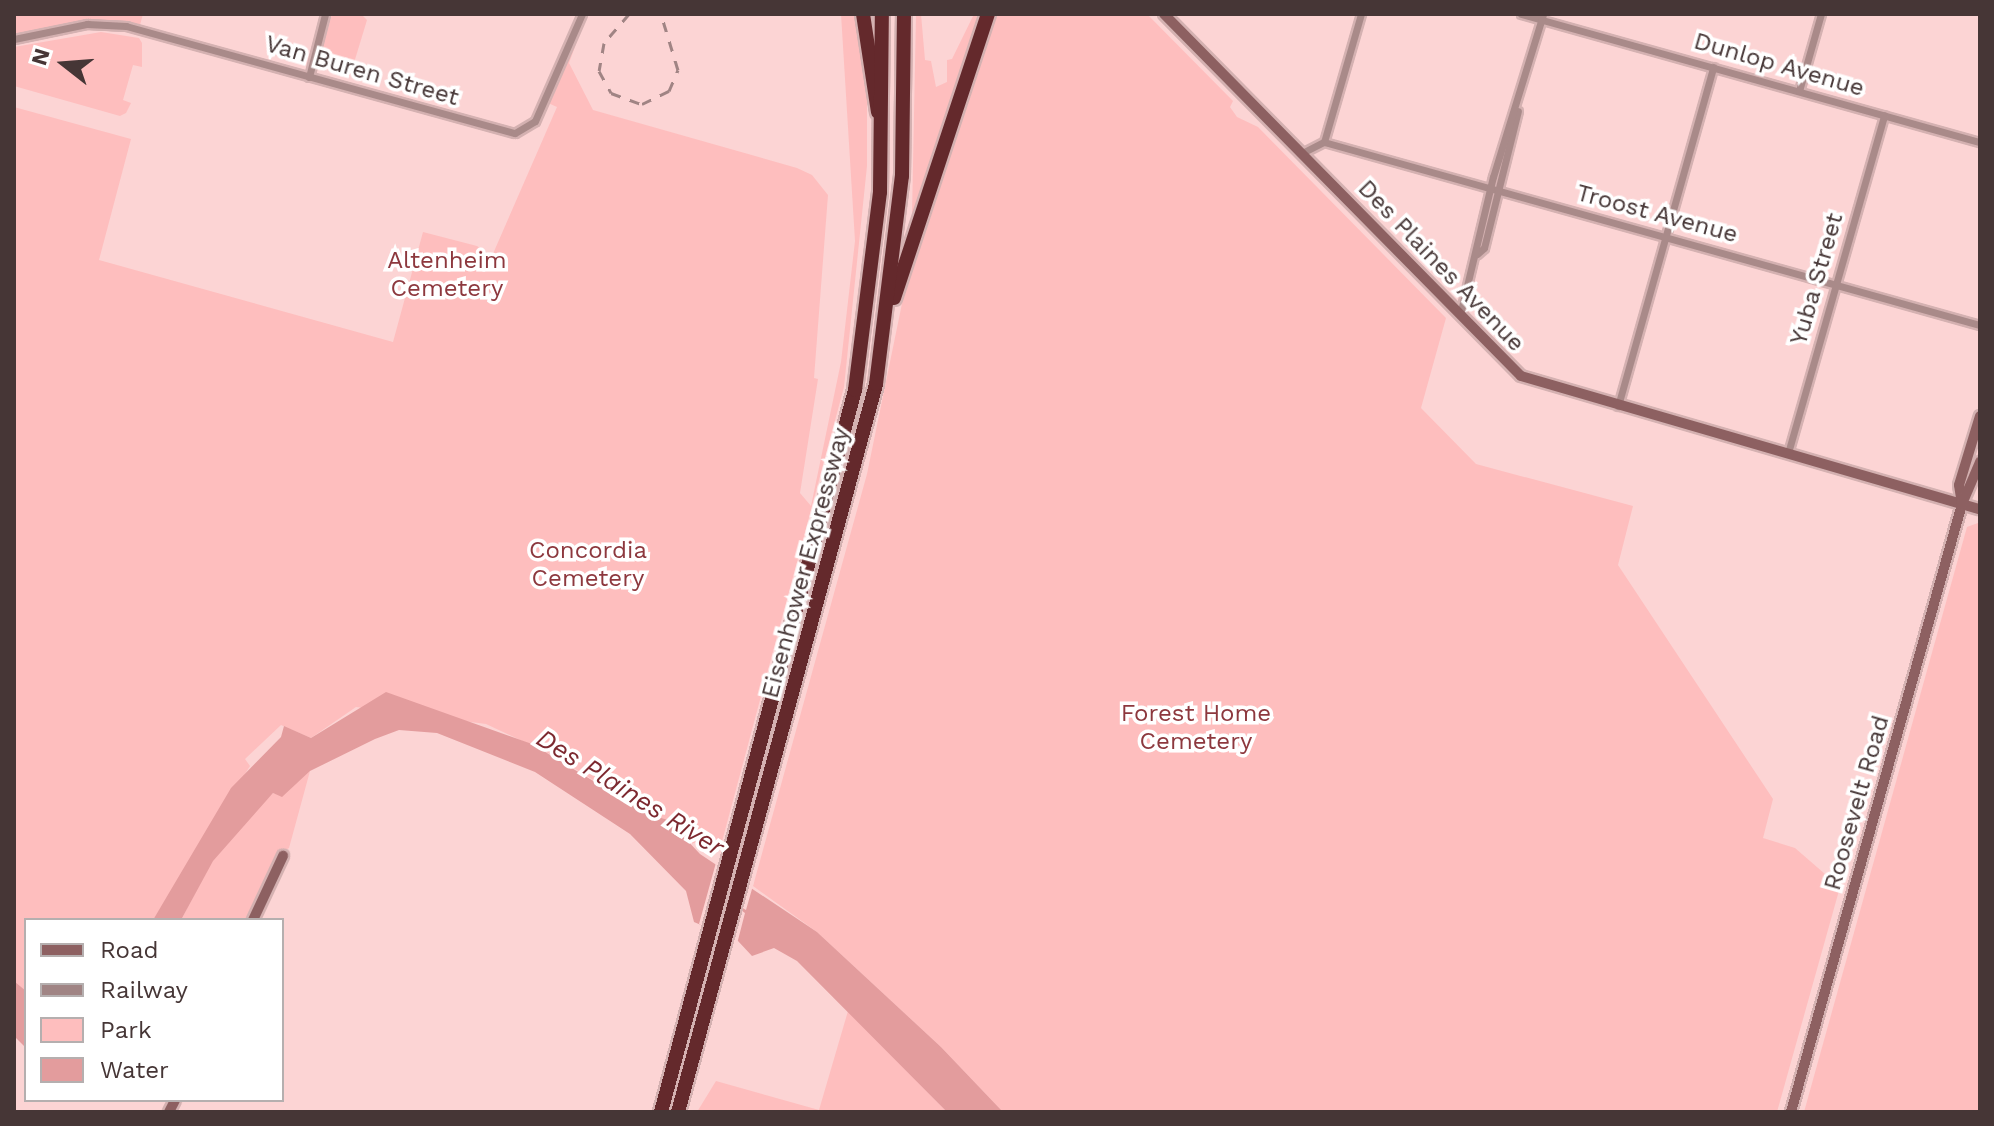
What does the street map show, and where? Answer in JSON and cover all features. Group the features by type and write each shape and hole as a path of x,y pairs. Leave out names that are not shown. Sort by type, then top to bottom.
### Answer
{"highway":[{"path":"863,14 883,136"},
{"name":"Eisenhower Expressway","path":"661,1112 845,440 872,275 883,136 882,14"},
{"name":"Eisenhower Expressway","path":"678,1112 859,455 888,309 902,176 904,14"},
{"path":"888,309 988,14"}],"main road":[{"name":"Des Plaines Avenue","path":"1171,17 1460,315 1530,381 1980,509"},
{"name":"Roosevelt Road","path":"1962,504 1959,485 1980,416"},
{"name":"Roosevelt Road","path":"1791,1112 1962,504 1980,462"},
{"path":"254,918 283,856"}],"street":[{"path":"309,77 325,14"},
{"name":"Van Buren Street","path":"14,39 87,24 126,26 507,132 522,131 535,121 582,14"},
{"path":"1302,153 1324,142 1361,14"},
{"name":"Dunlop Avenue","path":"1521,14 1543,17 1980,142"},
{"path":"1799,91 1821,14"},
{"path":"1460,315 1477,254 1475,241 1543,17"},
{"path":"1618,406 1713,67"},
{"path":"1477,254 1484,248 1500,192 1518,105"},
{"name":"Yuba Street","path":"1788,453 1884,115"},
{"name":"Troost Avenue","path":"1324,142 1980,325"}],"green space":[{"path":"14,14 143,14 140,25 92,20 14,35"},
{"path":"332,14 361,14 367,20 350,76 317,67"},
{"path":"587,14 569,63 593,110 797,168 812,175 828,195 814,378 818,379 800,493 811,506 841,362 855,241 841,14 859,14 867,72 867,166 844,387 720,849 702,840 691,844 668,820 648,814 556,757 486,724 356,707 311,738 281,725 245,759 250,766 154,918 24,918 24,989 14,981 14,107 131,139 99,260 393,342 423,232 477,246 492,256 557,107 548,103"},
{"path":"916,14 921,14 925,60 931,61 936,87 947,82 947,60 952,59 974,14 982,14 918,217 912,215"},
{"name":"Forest Home Cemetery","path":"992,14 1147,14 1233,101 1230,107 1237,117 1258,127 1446,318 1421,408 1476,464 1633,506 1618,565 1773,799 1763,838 1795,848 1840,887 1777,1112 1003,1112 941,1047 817,932 753,886 867,474 906,284"},
{"path":"101,32 139,38 142,43 142,67 133,65 123,100 131,103 126,113 120,116 14,86 14,47"},
{"path":"1978,523 1980,1112 1804,1112 1967,527"},
{"path":"310,771 289,848 275,857 249,918 182,918 212,861 238,829 273,793 282,796"},
{"path":"848,1011 947,1112 697,1112 716,1081 819,1110"}],"water":[{"path":"386,692 532,744 648,814 668,820 700,854 817,932 941,1047 1003,1112 947,1112 797,961 774,948 752,956 738,941 694,922 686,891 630,834 535,772 437,733 399,730 310,771 282,797 273,793 213,861 182,918 154,918 231,788 281,737 284,726 311,738"},
{"path":"14,981 24,989 24,1046 14,1036"}],"pier":[{"path":"717,859 754,882 746,910 717,893 745,913 737,944 699,924"}],"railway":[{"path":"629,14 604,43 599,71 611,93 642,104 669,91 678,70 661,14"}],"park label":[{"name":"Altenheim Cemetery","path":"447,275"},
{"name":"Concordia Cemetery","path":"588,565"}],"water label":[{"name":"Des Plaines River","path":"630,793"}]}
